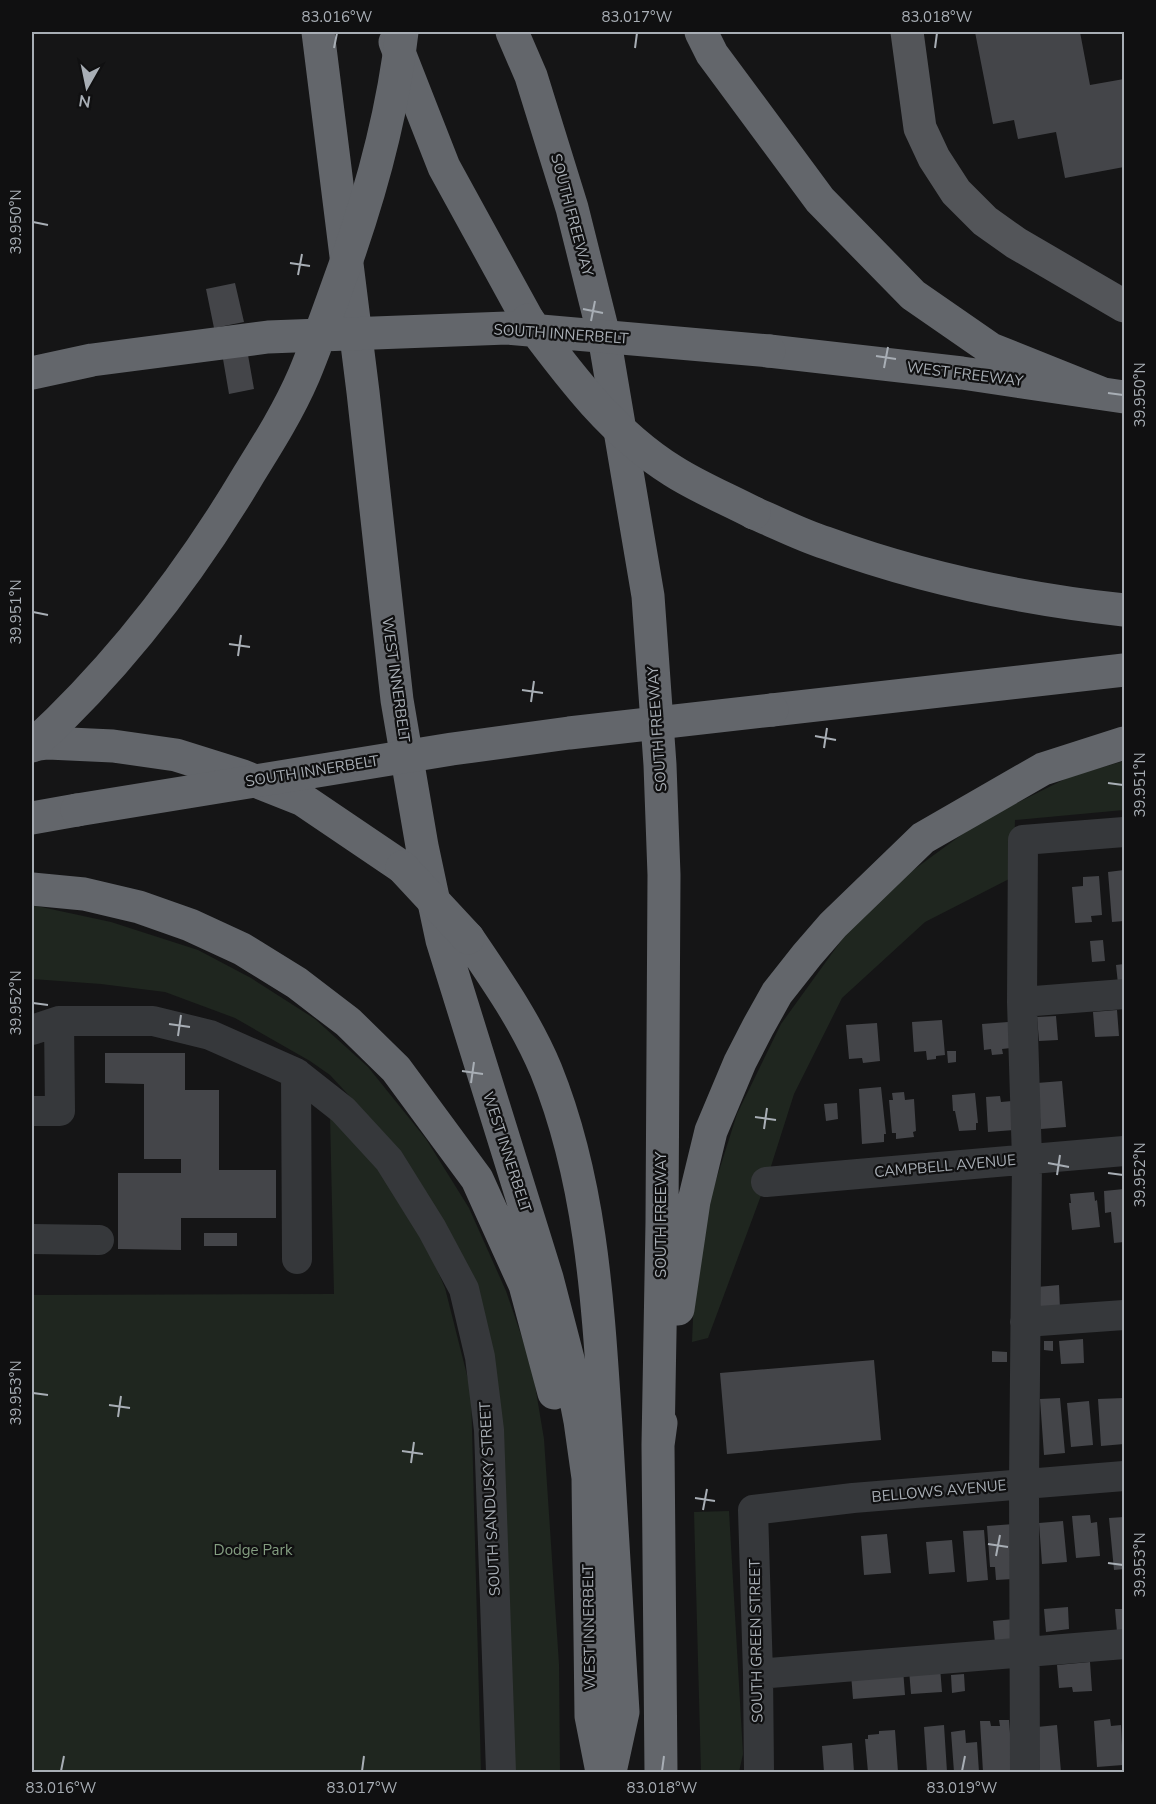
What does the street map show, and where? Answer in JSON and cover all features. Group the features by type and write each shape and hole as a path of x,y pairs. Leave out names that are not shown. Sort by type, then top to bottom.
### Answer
{"highway":[{"name":"WEST INNERBELT","path":"318,32 363,392 397,700 424,857 445,951 547,1278 568,1359 582,1432 588,1478 591,1716 602,1773"},
{"path":"392,32 444,166 528,320 578,387 624,434 673,472 754,513 825,543 898,567 989,590 1083,606 1125,610"},
{"path":"32,746 94,684 150,620 197,557 276,430 303,376 366,207 397,76 402,32"},
{"name":"SOUTH FREEWAY","path":"512,32 531,76 572,208 604,336 648,596 660,765 664,875 658,1444"},
{"path":"701,32 712,54 820,200 913,295 991,349 1113,395"},
{"name":"SOUTH INNERBELT","path":"32,373 92,360 268,337 507,328 769,351"},
{"name":"WEST FREEWAY","path":"769,351 962,373 1113,395"},
{"name":"SOUTH INNERBELT","path":"32,818 452,749 569,733 1125,670"},
{"path":"32,746 48,743 113,747 176,755 243,776 303,800 402,867 468,938 523,1020 546,1069 565,1122 582,1195 600,1319 623,1712 610,1773"},
{"path":"661,1771 658,1444 694,1201 711,1131 740,1062 777,993 833,925 923,838 1043,769 1125,743"},
{"path":"32,889 84,894 139,907 190,925 242,949 297,983 348,1022 396,1069 477,1179 525,1285 587,1503"},
{"path":"584,1773 591,1716"}],"main road":[{"path":"907,32 920,128 934,158 956,192 985,221 1016,243 1125,306"}],"street":[{"path":"1024,1773 1026,1159 1022,1002 1023,840 1125,832"},
{"path":"1022,1002 1125,994"},
{"name":"SOUTH SANDUSKY STREET","path":"45,1026 153,1021 210,1035 296,1073 343,1110 389,1160 432,1229 464,1289 480,1357 489,1430 501,1773"},
{"path":"32,1111 60,1111 45,1026"},
{"path":"296,1073 297,1259"},
{"name":"CAMPBELL AVENUE","path":"766,1182 1125,1151"},
{"path":"32,1239 99,1240"},
{"path":"1025,1322 1125,1316"},
{"name":"BELLOWS AVENUE","path":"753,1510 853,1498 1125,1476"},
{"name":"SOUTH GREEN STREET","path":"753,1510 759,1773"},
{"path":"758,1674 1125,1644"}],"green space":[{"path":"1124,761 1124,810 1015,820 1013,877 925,922 842,998 794,1094 766,1182 708,1338 692,1342 695,1275 710,1199 737,1114 781,1024 846,934 901,879 979,822 1069,777"},
{"path":"32,905 111,922 198,950 251,978 315,1019 368,1067 426,1139 469,1208 506,1291 532,1367 544,1439 559,1664 560,1772 511,1772 494,1368 393,1143 330,1075 235,1018 165,992 32,979"},
{"name":"Dodge Park","path":"330,1115 380,1170 415,1219 445,1288 471,1391 481,1772 32,1772 32,1295 334,1294"},
{"path":"729,1511 743,1754 739,1772 701,1772 694,1512"}],"building":[{"path":"975,32 1080,32 1090,85 1124,79 1124,167 1065,178 1056,132 1018,139 1014,120 993,124"},
{"path":"235,283 244,322 214,328 206,289"},
{"path":"248,355 254,389 229,394 223,359"},
{"path":"1124,870 1124,921 1112,922 1108,872"},
{"path":"1099,876 1102,915 1091,916 1092,922 1075,923 1072,887 1083,886 1083,877"},
{"path":"1103,940 1105,961 1092,962 1090,941"},
{"path":"1124,964 1124,983 1118,984 1116,965"},
{"path":"1117,1010 1119,1036 1095,1037 1093,1012"},
{"path":"1056,1016 1058,1040 1039,1041 1037,1017"},
{"path":"942,1020 945,1055 927,1060 926,1051 914,1052 912,1022"},
{"path":"1008,1022 1011,1048 1002,1049 1003,1054 992,1055 991,1049 984,1050 982,1024"},
{"path":"877,1023 880,1061 863,1063 862,1058 849,1059 846,1025"},
{"path":"947,1051 956,1051 956,1062 948,1063"},
{"path":"105,1053 185,1053 185,1090 219,1090 219,1170 276,1170 276,1218 181,1218 181,1250 118,1249 118,1173 181,1173 181,1159 144,1159 144,1084 105,1083"},
{"path":"1062,1081 1066,1127 1041,1129 1037,1083"},
{"path":"881,1087 886,1134 884,1134 884,1142 862,1144 859,1089"},
{"path":"904,1092 905,1100 914,1099 916,1131 913,1132 914,1137 896,1139 896,1133 892,1133 889,1100 893,1100 892,1093"},
{"path":"975,1093 978,1123 976,1123 976,1130 959,1131 955,1111 953,1111 952,1095"},
{"path":"1000,1096 1001,1102 1012,1101 1014,1130 988,1132 986,1097"},
{"path":"837,1103 838,1119 826,1121 824,1104"},
{"path":"1124,1189 1124,1242 1114,1243 1111,1212 1105,1213 1104,1191"},
{"path":"1094,1192 1100,1227 1072,1230 1070,1194"},
{"path":"204,1233 237,1233 237,1246 204,1246"},
{"path":"1059,1285 1060,1309 1039,1310 1037,1287"},
{"path":"1083,1339 1084,1363 1061,1364 1059,1341"},
{"path":"1044,1341 1053,1341 1053,1351 1044,1350"},
{"path":"992,1351 1007,1352 1007,1362 992,1362"},
{"path":"874,1360 881,1440 727,1454 720,1373"},
{"path":"1060,1398 1065,1453 1044,1455 1040,1399"},
{"path":"1124,1398 1124,1444 1101,1446 1098,1399"},
{"path":"1089,1401 1093,1445 1071,1447 1067,1403"},
{"path":"1090,1515 1091,1523 1097,1522 1100,1556 1076,1558 1072,1516"},
{"path":"1124,1517 1124,1569 1114,1570 1109,1518"},
{"path":"1063,1521 1067,1562 1042,1564 1039,1523"},
{"path":"1014,1524 1013,1579 996,1580 995,1567 990,1567 987,1526"},
{"path":"984,1530 988,1580 967,1582 963,1531"},
{"path":"887,1534 891,1573 864,1575 861,1536"},
{"path":"952,1540 955,1572 929,1574 926,1542"},
{"path":"1068,1607 1069,1629 1046,1632 1044,1609"},
{"path":"1115,1609 1124,1609 1124,1631 1117,1632"},
{"path":"1014,1619 1016,1642 995,1643 993,1621"},
{"path":"1090,1662 1092,1691 1073,1692 1072,1687 1059,1688 1057,1665"},
{"path":"940,1667 942,1692 911,1694 909,1670"},
{"path":"903,1669 905,1695 853,1699 851,1674"},
{"path":"964,1674 965,1691 952,1693 951,1675"},
{"path":"1110,1719 1111,1726 1121,1725 1123,1765 1097,1767 1094,1721"},
{"path":"999,1720 1009,1720 1013,1772 983,1772 980,1721 990,1721 991,1726 1000,1726"},
{"path":"944,1725 947,1772 927,1772 924,1727"},
{"path":"1057,1725 1061,1772 1039,1772 1037,1727"},
{"path":"895,1730 898,1772 868,1772 865,1739 868,1739 868,1735 879,1734 879,1731"},
{"path":"965,1730 966,1743 977,1742 979,1772 954,1772 951,1732"},
{"path":"852,1743 854,1772 824,1772 822,1746"}]}
